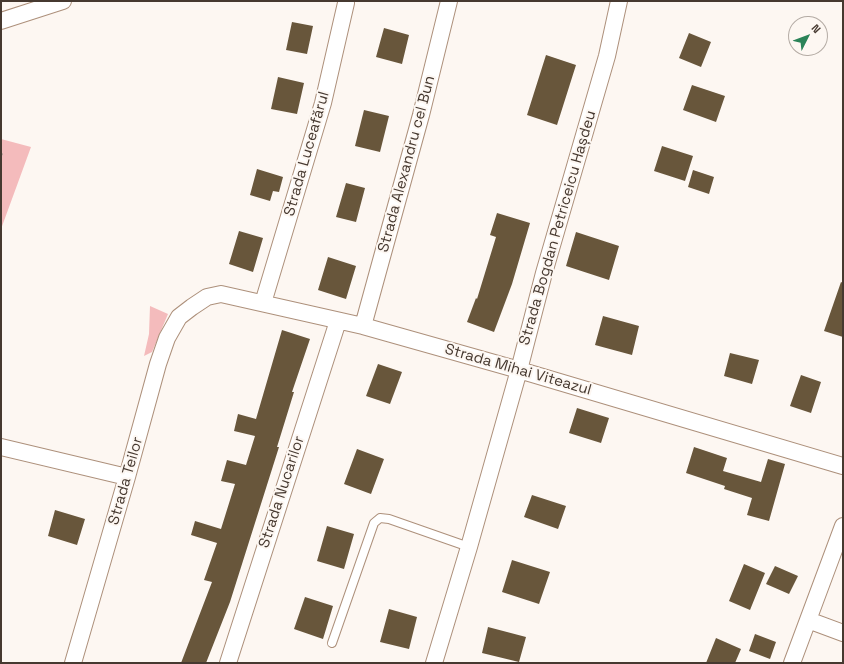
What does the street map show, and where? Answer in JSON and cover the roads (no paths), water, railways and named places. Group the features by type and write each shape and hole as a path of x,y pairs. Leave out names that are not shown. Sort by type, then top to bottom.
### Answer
{"street":[{"path":"1,21 63,1"},
{"name":"Strada Alexandru cel Bun","path":"363,326 421,115 449,1"},
{"name":"Strada Bogdan Petriceicu Hașdeu","path":"434,663 469,547 519,370 544,273 607,56 619,1"},
{"name":"Strada Luceafărul","path":"263,303 323,103 346,3"},
{"name":"Strada Mihai Viteazul","path":"192,307 207,297 221,294 363,326 519,370 843,466"},
{"name":"Strada Teilor","path":"73,663 158,364 167,338 179,317 192,307"},
{"name":"Strada Nucarilor","path":"228,663 338,321"},
{"path":"1,447 127,477"},
{"path":"792,663 843,526"},
{"path":"808,620 843,633"}],"lane":[{"path":"332,643 374,523 380,518 389,519 469,547"}]}
